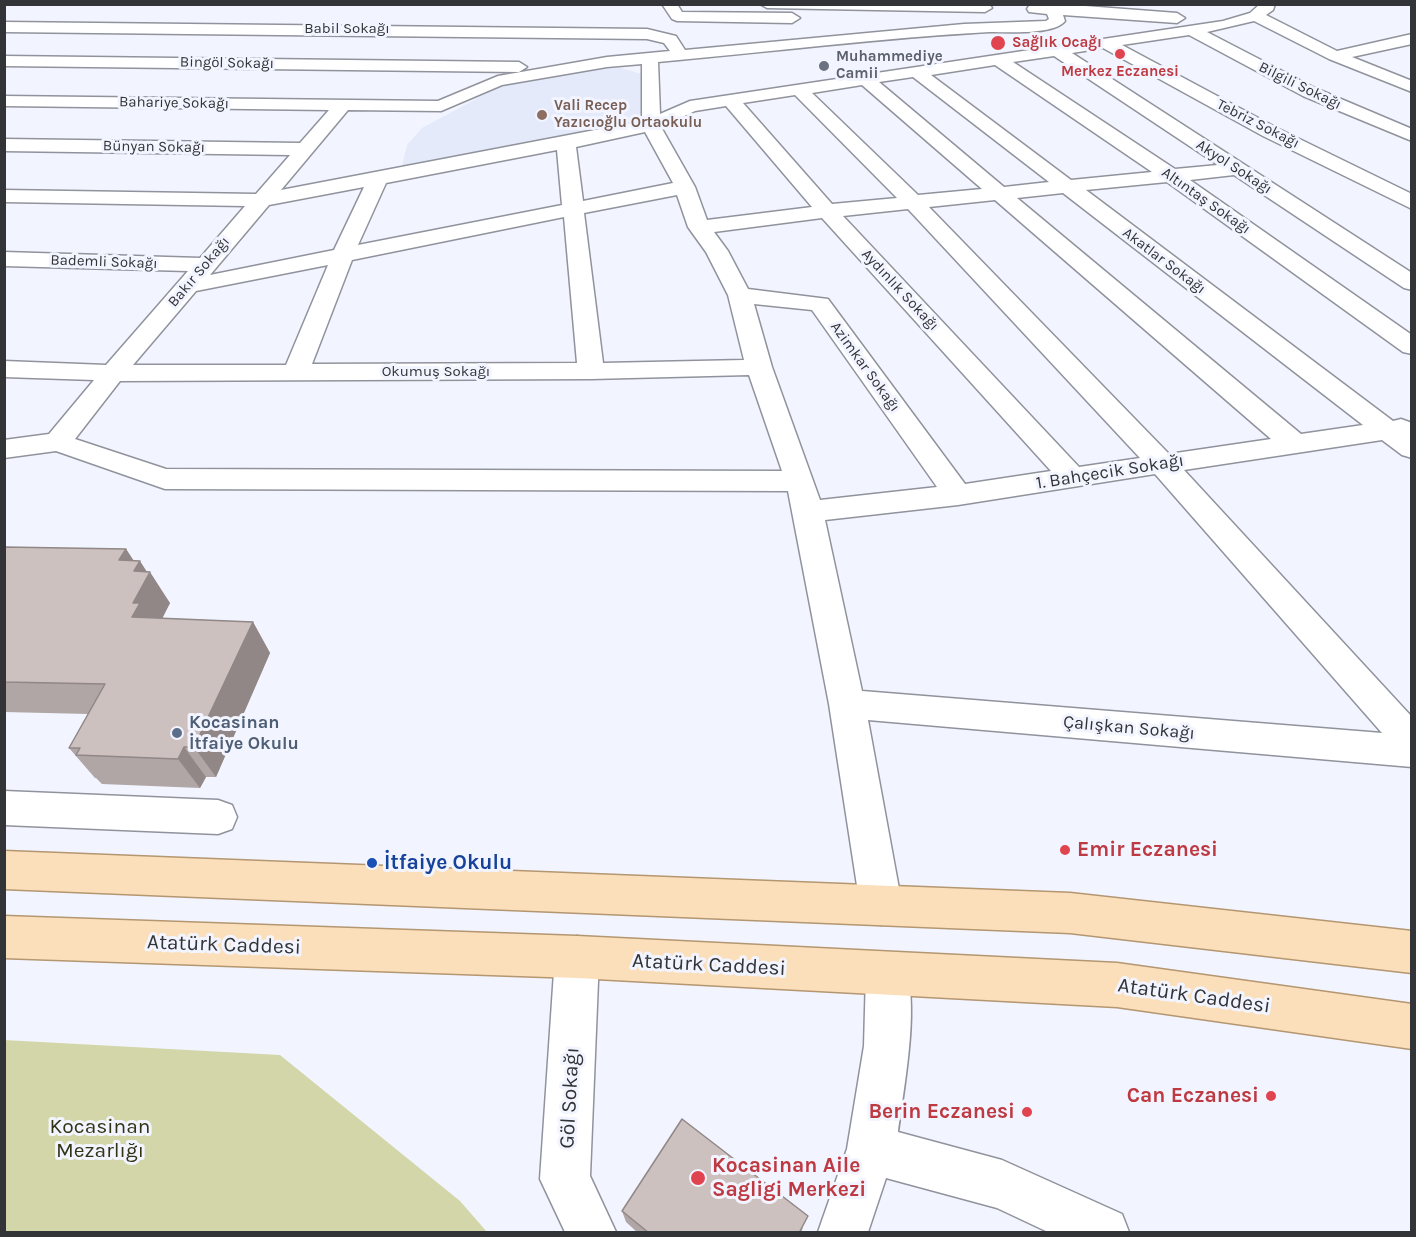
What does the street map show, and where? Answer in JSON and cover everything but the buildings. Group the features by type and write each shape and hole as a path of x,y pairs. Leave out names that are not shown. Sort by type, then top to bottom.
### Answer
{"main road":[{"path":"4,870 1070,912 1412,952"},
{"name":"Atatürk Caddesi","path":"4,937 577,957 1117,985 1412,1026"}],"street":[{"path":"669,4 677,16 935,21 964,28"},
{"path":"767,4 1002,9"},
{"path":"1165,4 1188,26"},
{"path":"935,21 948,8"},
{"path":"566,68 680,54 964,28 1049,26 1057,21 1053,8"},
{"path":"1024,9 1102,9 1188,26"},
{"path":"4,20 18,10"},
{"path":"424,106 472,30 486,13"},
{"path":"4,195 260,200 651,125 690,106 1105,43 1253,14 1335,56 1412,87"},
{"name":"Bilgili Sokağı","path":"1188,26 1309,92 1412,136"},
{"name":"Babil Sokağı","path":"4,27 472,30 647,34 670,39 680,54"},
{"path":"1335,56 1412,39"},
{"name":"Tebriz Sokağı","path":"1105,43 1270,132 1412,203"},
{"name":"Akyol Sokağı","path":"1056,51 1412,283"},
{"path":"650,58 651,125 685,187 699,227 717,251 740,295 759,367 800,481 847,704 881,905"},
{"name":"Altıntaş Sokağı","path":"997,59 1170,175 1412,346"},
{"name":"Bingöl Sokağı","path":"4,62 566,68"},
{"name":"Bahariye Sokağı","path":"4,101 441,106 498,81 566,68"},
{"name":"Akatlar Sokağı","path":"917,72 1066,186 1400,428 1412,449"},
{"path":"865,80 1296,445"},
{"path":"799,90 913,202 1162,464 1412,742"},
{"name":"Aydınlık Sokağı","path":"730,100 827,211 1073,478"},
{"name":"Bakır Sokağı","path":"58,442 112,373 343,105"},
{"path":"566,143 591,371"},
{"name":"Bünyan Sokağı","path":"4,145 304,149"},
{"path":"699,227 827,211 1236,169"},
{"path":"296,372 343,255 378,178"},
{"path":"187,286 685,187"},
{"name":"Bademli Sokağı","path":"4,259 204,265"},
{"name":"Azimkar Sokağı","path":"740,295 820,304 958,495"},
{"name":"Okumuş Sokağı","path":"4,369 112,373 591,371 759,367"},
{"name":"1. Bahçecik Sokağı","path":"808,512 958,495 1400,428"},
{"path":"4,449 58,442 165,479 800,481"},
{"name":"Çalışkan Sokağı","path":"847,704 1412,751"},
{"path":"4,808 218,817"},
{"name":"Göl Sokağı","path":"577,957 565,1179 591,1233"},
{"path":"843,1233 871,1149 887,1046 888,974"},
{"path":"871,1149 1002,1185 1104,1233"}],"shaded area":[{"name":"Vali Recep Yazıcıoğlu Ortaokulu","path":"621,68 645,75 643,112 627,124 401,170 407,145 422,128 502,85 548,78 585,69"}],"green space":[{"name":"Kocasinan Mezarlığı","path":"4,1040 280,1055 460,1201 487,1232 5,1232"}],"place":[{"name":"Sağlık Ocağı","path":"998,43"},
{"name":"Merkez Eczanesi","path":"1120,54"},
{"name":"Muhammediye Camii","path":"824,66"},
{"name":"Vali Recep Yazıcıoğlu Ortaokulu","path":"542,115"},
{"name":"Kocasinan İtfaiye Okulu","path":"177,733"},
{"name":"Emir Eczanesi","path":"1065,850"},
{"name":"İtfaiye Okulu","path":"372,863"},
{"name":"Can Eczanesi","path":"1271,1096"},
{"name":"Berin Eczanesi","path":"1027,1112"},
{"name":"Kocasinan Aile Sagligi Merkezi","path":"698,1178"}]}
